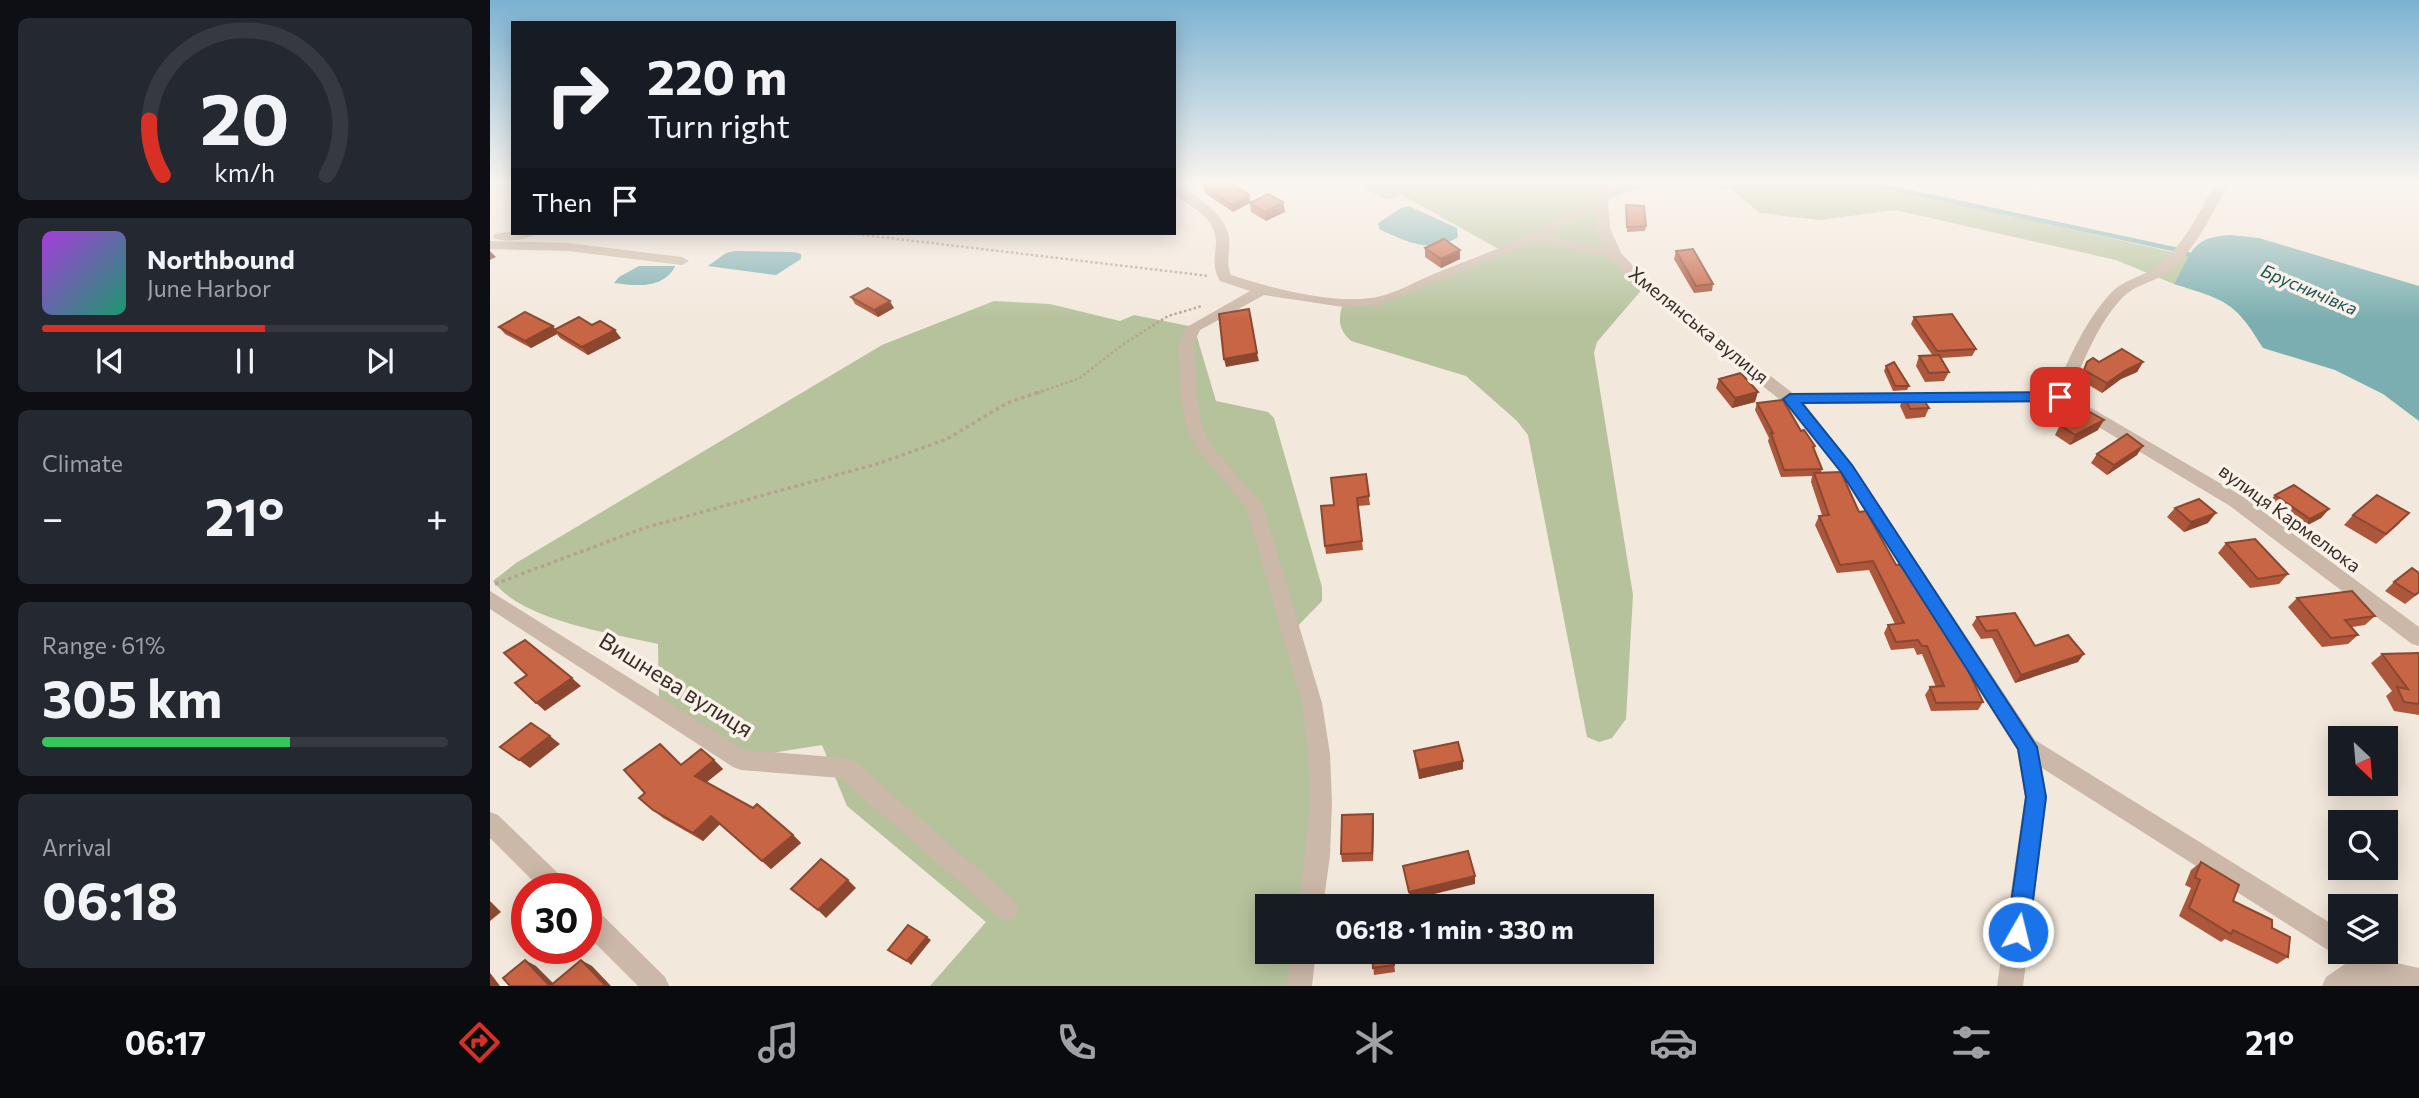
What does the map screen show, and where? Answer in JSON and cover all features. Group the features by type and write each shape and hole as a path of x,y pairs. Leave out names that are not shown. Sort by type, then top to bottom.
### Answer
{"street":[{"path":"1220,228 1222,231 1219,265 1225,278 1262,290 1343,303 1380,301 1552,228"},
{"path":"1603,228 1615,255"},
{"path":"1790,399 2060,397 2095,325 2112,301 2128,285 2164,268 2194,228"},
{"path":"490,238 514,235"},
{"name":"Хмелянська вулиця","path":"1536,237 1615,255 1645,286 1790,399 1846,468 2027,747 2036,797 2010,986"},
{"path":"490,245 568,247 682,261"},
{"path":"1262,290 1194,327 1189,335 1186,342 1191,404 1196,434 1203,447 1245,492 1254,506 1312,703 1319,754 1321,802 1313,894"},
{"name":"вулиця Кармелюка","path":"2060,397 2236,500 2419,638"},
{"name":"Вишнева вулиця","path":"490,598 741,760 846,768 1007,909"},
{"path":"2027,747 2328,935"},
{"path":"490,823 542,873"},
{"path":"602,933 656,986"},
{"path":"1299,986 1302,964"},
{"path":"2373,964 2387,973"},
{"path":"2335,986 2350,974 2387,973 2419,981"}],"path":[{"path":"864,235 1225,278"},
{"path":"490,586 643,528 880,463 947,439 1007,404 1080,378 1122,345 1168,316 1208,305"}],"green space":[{"path":"1461,228 1607,228 1611,247 1645,286 1597,342 1594,353 1633,595 1626,719 1612,738 1599,742 1587,737 1528,435 1517,421 1466,376 1351,341 1340,324 1343,303 1379,301 1502,251"},
{"path":"1975,228 2065,228 2190,256 2174,284 2116,260"},
{"path":"994,301 1050,304 1120,321 1134,315 1194,327 1216,401 1268,412 1274,418 1322,587 1322,601 1290,634 1312,703 1318,856 1313,894 1255,894 1255,964 1302,964 1298,986 930,986 986,922 847,806 822,745 752,756 659,700 658,644 593,630 546,616 507,595 493,581 516,563 882,345"}],"water":[{"path":"1457,228 1458,237 1427,246 1408,242 1379,229"},
{"path":"2231,235 2259,238 2419,286 2419,421 2383,394 2335,370 2263,348 2244,320 2227,304 2174,284 2194,248 2208,239"},
{"path":"794,252 801,254 801,259 776,275 708,266 726,253"},
{"path":"639,266 675,267 670,274 656,283 614,283 619,277"}],"building":[{"path":"1444,239 1460,250 1441,259 1425,248"},
{"path":"1693,249 1713,284 1696,286 1676,251"},
{"path":"868,288 890,301 874,310 851,297"},
{"path":"1249,309 1257,353 1224,359 1219,314"},
{"path":"525,312 553,326 525,341 499,327"},
{"path":"1952,314 1976,349 1937,351 1914,317"},
{"path":"579,317 592,325 600,321 615,330 582,347 554,330"},
{"path":"2122,349 2143,362 2107,383 2084,370 2087,362 2093,358 2099,362"},
{"path":"1939,355 1949,372 1929,373 1919,356"},
{"path":"1894,362 1909,386 1895,386 1886,366"},
{"path":"1741,373 1758,392 1735,398 1719,379"},
{"path":"1904,396 1921,396 1929,408 1910,409"},
{"path":"1783,400 1801,431 1804,430 1815,446 1813,447 1822,469 1784,470 1773,433 1757,403"},
{"path":"2088,411 2104,420 2075,435 2060,425"},
{"path":"2127,434 2143,446 2114,465 2097,454"},
{"path":"1841,472 1859,512 1866,511 1896,565 1905,564 1936,620 1941,620 1952,636 1983,702 1936,703 1930,687 1944,686 1927,646 1922,646 1918,640 1896,642 1888,625 1904,623 1873,561 1840,565 1819,516 1829,515 1814,473"},
{"path":"1366,474 1369,496 1357,498 1362,541 1325,546 1321,506 1334,505 1331,478"},
{"path":"2294,485 2329,509 2310,519 2275,495"},
{"path":"2377,495 2409,513 2386,534 2353,515"},
{"path":"2199,499 2216,513 2191,522 2175,508"},
{"path":"2255,539 2288,574 2258,579 2226,543"},
{"path":"2412,568 2419,573 2419,592 2415,595 2394,582"},
{"path":"2352,591 2375,616 2345,620 2358,635 2331,638 2297,598"},
{"path":"2015,613 2035,646 2068,635 2084,654 2021,675 1997,630 1986,631 1977,617"},
{"path":"525,640 572,678 536,703 515,683 527,675 504,653"},
{"path":"2419,653 2419,704 2404,702 2397,687 2408,689 2382,654"},
{"path":"531,723 550,736 519,760 500,747"},
{"path":"1458,742 1463,761 1419,770 1414,751"},
{"path":"660,744 681,765 701,749 714,760 695,776 753,808 757,804 793,835 762,861 711,816 693,833 653,810 639,798 645,793 624,770"},
{"path":"1373,814 1372,853 1341,854 1342,815"},
{"path":"1468,851 1475,876 1409,892 1403,866"},
{"path":"821,859 848,880 818,910 791,889"},
{"path":"2201,862 2239,885 2233,901 2272,920 2272,928 2290,937 2288,957 2233,930 2231,934 2189,908 2200,880 2195,877"},
{"path":"908,925 927,937 907,961 888,950"},
{"path":"520,964 529,964 550,986 510,986 503,978"},
{"path":"576,964 585,964 606,986 550,986"},
{"path":"1373,964 1394,964 1394,965 1373,968"}],"waterway":[{"name":"Брусничівка","path":"2076,228 2178,250 2195,257"}],"route":[{"path":"2018,932 2036,797 2027,747 1846,468 1790,399 2060,397"}]}
